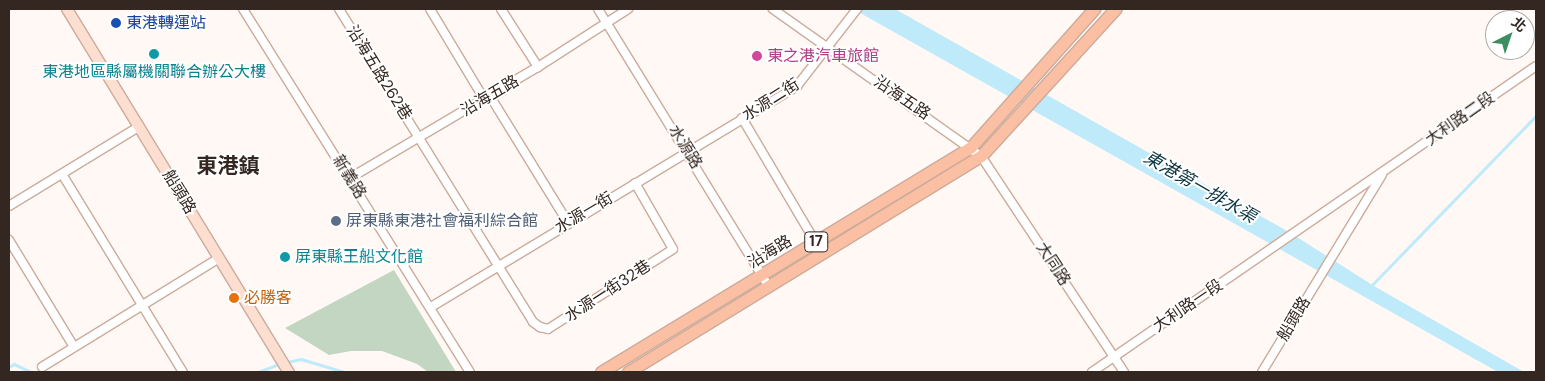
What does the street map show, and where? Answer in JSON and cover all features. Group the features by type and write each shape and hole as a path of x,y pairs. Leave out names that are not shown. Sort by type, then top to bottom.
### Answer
{"main road":[{"name":"船頭路","path":"67,9 290,372"},
{"name":"沿海路","path":"601,372 971,147 1094,9"},
{"name":"沿海路","path":"628,372 981,156 1030,105 1115,9"}],"street":[{"name":"新義路","path":"243,9 470,372"},
{"name":"沿海五路262巷","path":"339,9 499,265"},
{"path":"430,9 568,224"},
{"path":"502,9 538,67"},
{"name":"水源路","path":"598,9 688,151 769,286"},
{"name":"沿海五路","path":"350,178 538,67 628,9"},
{"name":"沿海五路","path":"773,9 971,147 981,156"},
{"name":"水源二街","path":"688,151 796,86 857,9"},
{"name":"大利路二段","path":"1383,173 1536,66"},
{"path":"742,118 816,243"},
{"path":"9,206 140,126"},
{"name":"水源一街","path":"431,307 688,151"},
{"name":"大同路","path":"981,156 1124,372"},
{"name":"大利路一段","path":"1092,372 1383,173"},
{"name":"船頭路","path":"1262,372 1383,173"},
{"path":"62,174 144,304 183,372"},
{"name":"水源一街32巷","path":"499,265 533,322 548,329 673,249 635,182"},
{"path":"9,240 74,347"},
{"path":"42,367 219,258"}],"green space":[{"path":"394,270 456,372 428,372 417,364 382,351 351,351 329,355 285,328"}],"water":[{"name":"東港第一排水渠","path":"853,9 895,9 1289,232 1374,286 1524,372 1498,372"}],"waterway":[{"path":"1371,286 1536,116"},
{"path":"287,362 301,359 345,372"},
{"path":"258,372 281,363"},
{"path":"9,367 14,364 31,372"},
{"path":"352,372 377,372"}],"place":[{"name":"東港轉運站","path":"116,23"},
{"name":"東港地區縣屬機關聯合辦公大樓","path":"154,54"},
{"name":"東之港汽車旅館","path":"757,56"},
{"name":"屏東縣東港社會福利綜合館","path":"336,221"},
{"name":"屏東縣王船文化館","path":"285,257"},
{"name":"必勝客","path":"234,298"}],"district":[{"name":"東港鎮","path":"228,166"}]}
